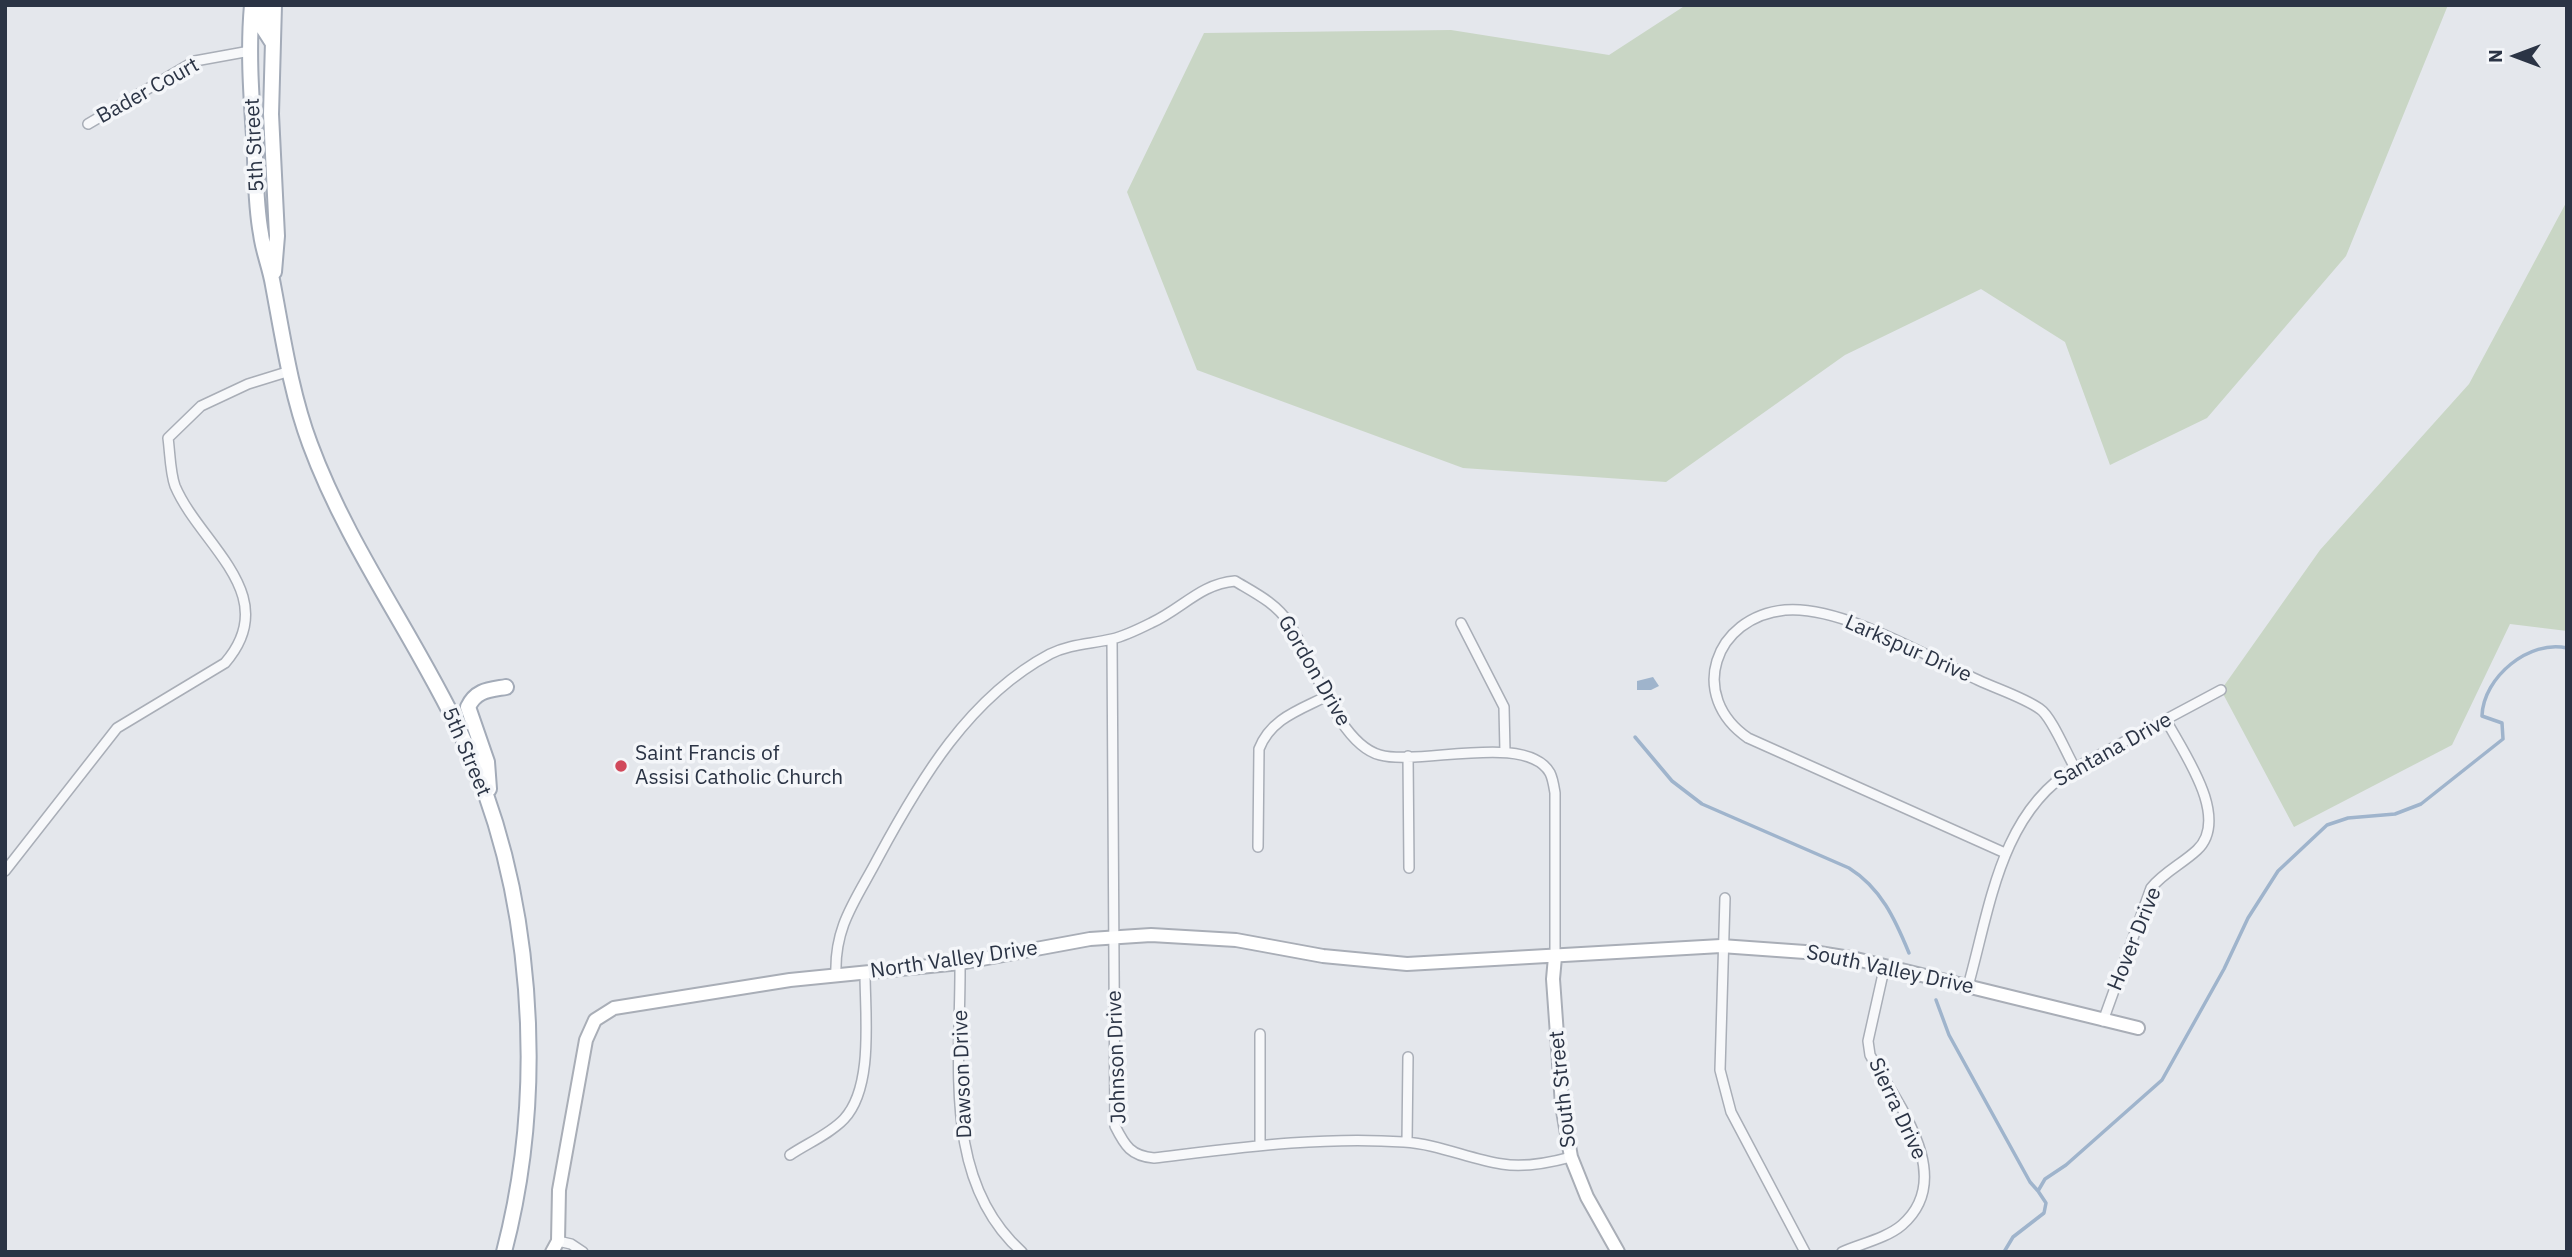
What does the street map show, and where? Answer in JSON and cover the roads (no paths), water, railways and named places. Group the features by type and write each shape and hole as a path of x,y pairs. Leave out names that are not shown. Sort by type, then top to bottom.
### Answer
{"main road":[{"name":"5th Street","path":"252,5 250,51 261,234 290,371 309,443 335,505 462,735 491,808 504,856 518,929 530,1060 525,1148 504,1252"},
{"path":"262,5 263,28 272,42"},
{"name":"5th Street","path":"273,284 276,236 272,42 275,5"},
{"path":"250,51 255,52 259,62 262,147 274,204"},
{"path":"491,808 486,762 468,707 473,696 483,691 506,687"}],"street":[{"name":"Bader Court","path":"88,124 195,61 250,51"},
{"path":"5,871 117,728 225,663 235,652 246,615 242,591 175,485 168,438 201,406 248,384 290,371"},
{"name":"Gordon Drive","path":"836,975 835,948 843,923 914,792 940,752 985,703 1031,666 1051,654 1077,644 1112,639 1153,622 1203,589 1235,581 1273,604 1288,622 1360,746 1382,756 1505,752 1541,763 1550,773 1555,793 1555,957"},
{"name":"Larkspur Drive","path":"2005,853 1748,738 1736,729 1722,712 1713,685 1717,660 1727,640 1746,621 1783,611 1798,610 1845,619 2042,710 2075,768"},
{"path":"1461,623 1504,707 1505,752"},
{"name":"Johnson Drive","path":"1112,639 1115,1126 1125,1145 1138,1157 1154,1158 1260,1145 1349,1140 1407,1142 1503,1164 1531,1165 1571,1157"},
{"name":"Santana Drive","path":"1968,986 2005,853 2034,800 2054,781 2075,768 2221,690"},
{"path":"1258,847 1259,750 1265,735 1278,721 1329,695"},
{"name":"Hover Drive","path":"2103,1021 2151,888 2162,875 2199,849 2209,832 2210,814 2204,795 2166,720"},
{"path":"1408,756 1409,868"},
{"path":"1724,898 1720,1070 1731,1112 1805,1252"},
{"name":"North Valley Drive","path":"555,1246 560,1182 586,1040 595,1020 614,1008 836,975 960,963 1115,937 1195,936 1351,960 1407,964 1555,957"},
{"name":"South Valley Drive","path":"1555,957 1721,946 1819,953 1885,965 2138,1028"},
{"name":"South Street","path":"1555,957 1553,979 1562,1105 1571,1157 1587,1197 1618,1252"},
{"name":"Dawson Drive","path":"960,963 961,1110 966,1154 988,1211 1018,1250"},
{"name":"Sierra Drive","path":"1842,1252 1900,1227 1914,1212 1923,1193 1926,1171 1920,1147 1870,1055 1868,1041 1885,965"},
{"path":"790,1155 844,1119 861,1085 866,1048 865,973"},
{"path":"1260,1034 1260,1145"},
{"path":"1407,1142 1408,1057"},
{"path":"555,1246 571,1244 583,1252"}],"water":[{"path":"1653,677 1659,686 1651,690 1637,690 1637,681"}],"waterway":[{"path":"2004,1252 2013,1237 2044,1213 2046,1203 2038,1191 2045,1179 2066,1165 2162,1080 2224,969 2248,918 2278,871 2327,825 2348,818 2395,814 2421,804 2503,739 2502,723 2482,716 2490,688 2500,675 2524,655 2538,649 2567,648"},
{"path":"1635,737 1672,781 1702,804 1849,868 1860,876 1886,905 1909,953"},
{"path":"1936,1000 1949,1035 2030,1182 2038,1191"}],"place":[{"name":"Saint Francis of Assisi Catholic Church","path":"621,766"}]}
